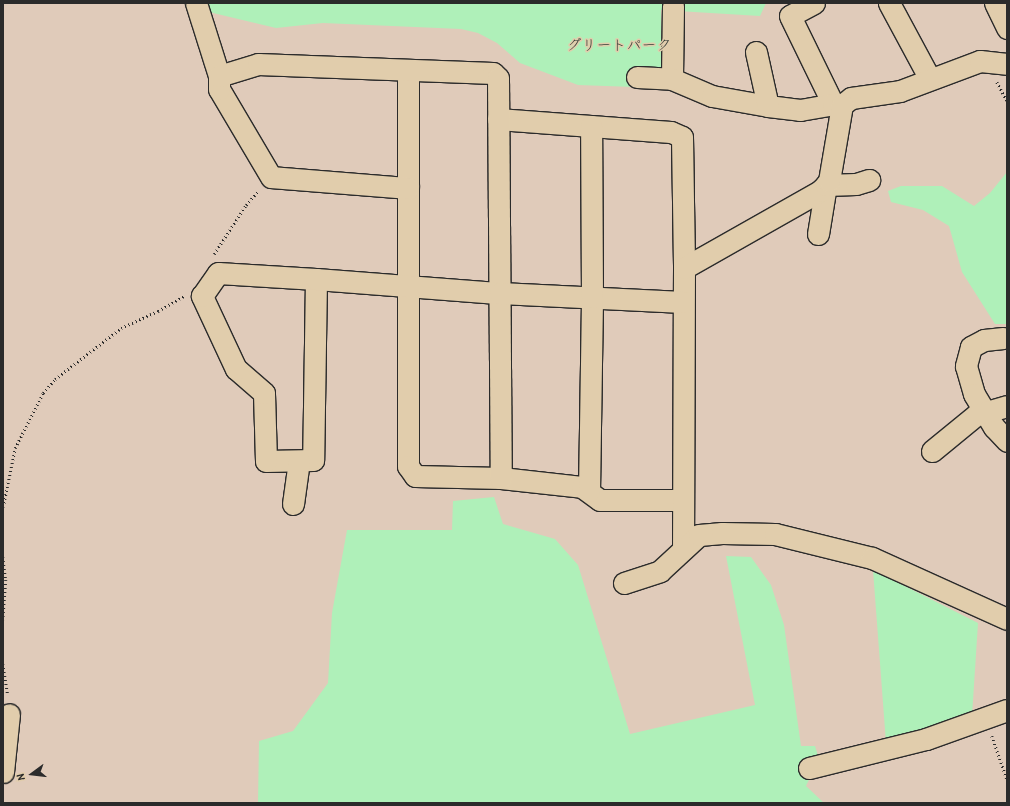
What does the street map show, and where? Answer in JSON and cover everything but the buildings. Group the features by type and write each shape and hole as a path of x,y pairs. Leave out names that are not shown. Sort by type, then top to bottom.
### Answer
{"street":[{"path":"196,3 218,76 219,89 271,177 408,188"},
{"path":"684,268 820,190 829,181 838,104 790,16 814,3"},
{"path":"889,3 930,79"},
{"path":"995,3 1007,28"},
{"path":"672,79 673,6"},
{"path":"756,52 768,106"},
{"path":"637,77 672,79 712,96 800,110 838,104 851,98 900,90 980,61 1007,64"},
{"path":"218,76 258,64 493,73 498,78 501,478"},
{"path":"408,70 408,466 415,476 501,478 582,487 600,500 683,500"},
{"path":"498,120 671,132 682,137 684,268 682,548"},
{"path":"589,491 592,297 591,126"},
{"path":"826,185 856,184 869,180"},
{"path":"818,234 826,185"},
{"path":"316,279 313,460 266,461 264,393 236,368 202,296 218,273 316,279 500,293 683,302"},
{"path":"1003,338 984,340 971,348 966,366 974,394 994,427 1007,441"},
{"path":"932,451 976,415 1007,406"},
{"path":"293,504 299,461"},
{"path":"624,583 660,571 682,548 699,535 722,533 775,534 872,558 1007,620"},
{"path":"809,768 926,739 1007,710"},
{"path":"3,772 9,714"}],"path":[{"path":"214,255 246,205 271,177"},
{"path":"3,506 14,448 43,394 55,379 121,328 158,311 190,293"},
{"path":"3,557 6,580 3,620"},
{"path":"3,664 9,714"},
{"path":"986,718 1007,779"}],"green space":[{"name":"グリートパーク","path":"205,3 766,3 760,16 661,10 662,88 578,85 520,63 497,43 478,33 461,29 323,23 276,28 209,12"},
{"path":"1007,172 1007,324 995,324 962,272 949,226 923,210 891,202 888,191 901,186 942,186 974,206 990,193"},
{"path":"494,497 503,524 555,539 578,565 630,734 755,705 726,556 751,557 771,585 784,625 801,746 815,746 819,759 806,786 824,803 258,803 259,741 293,731 328,683 332,613 347,530 452,530 453,501"},
{"path":"873,570 978,623 972,716 886,743"}]}
